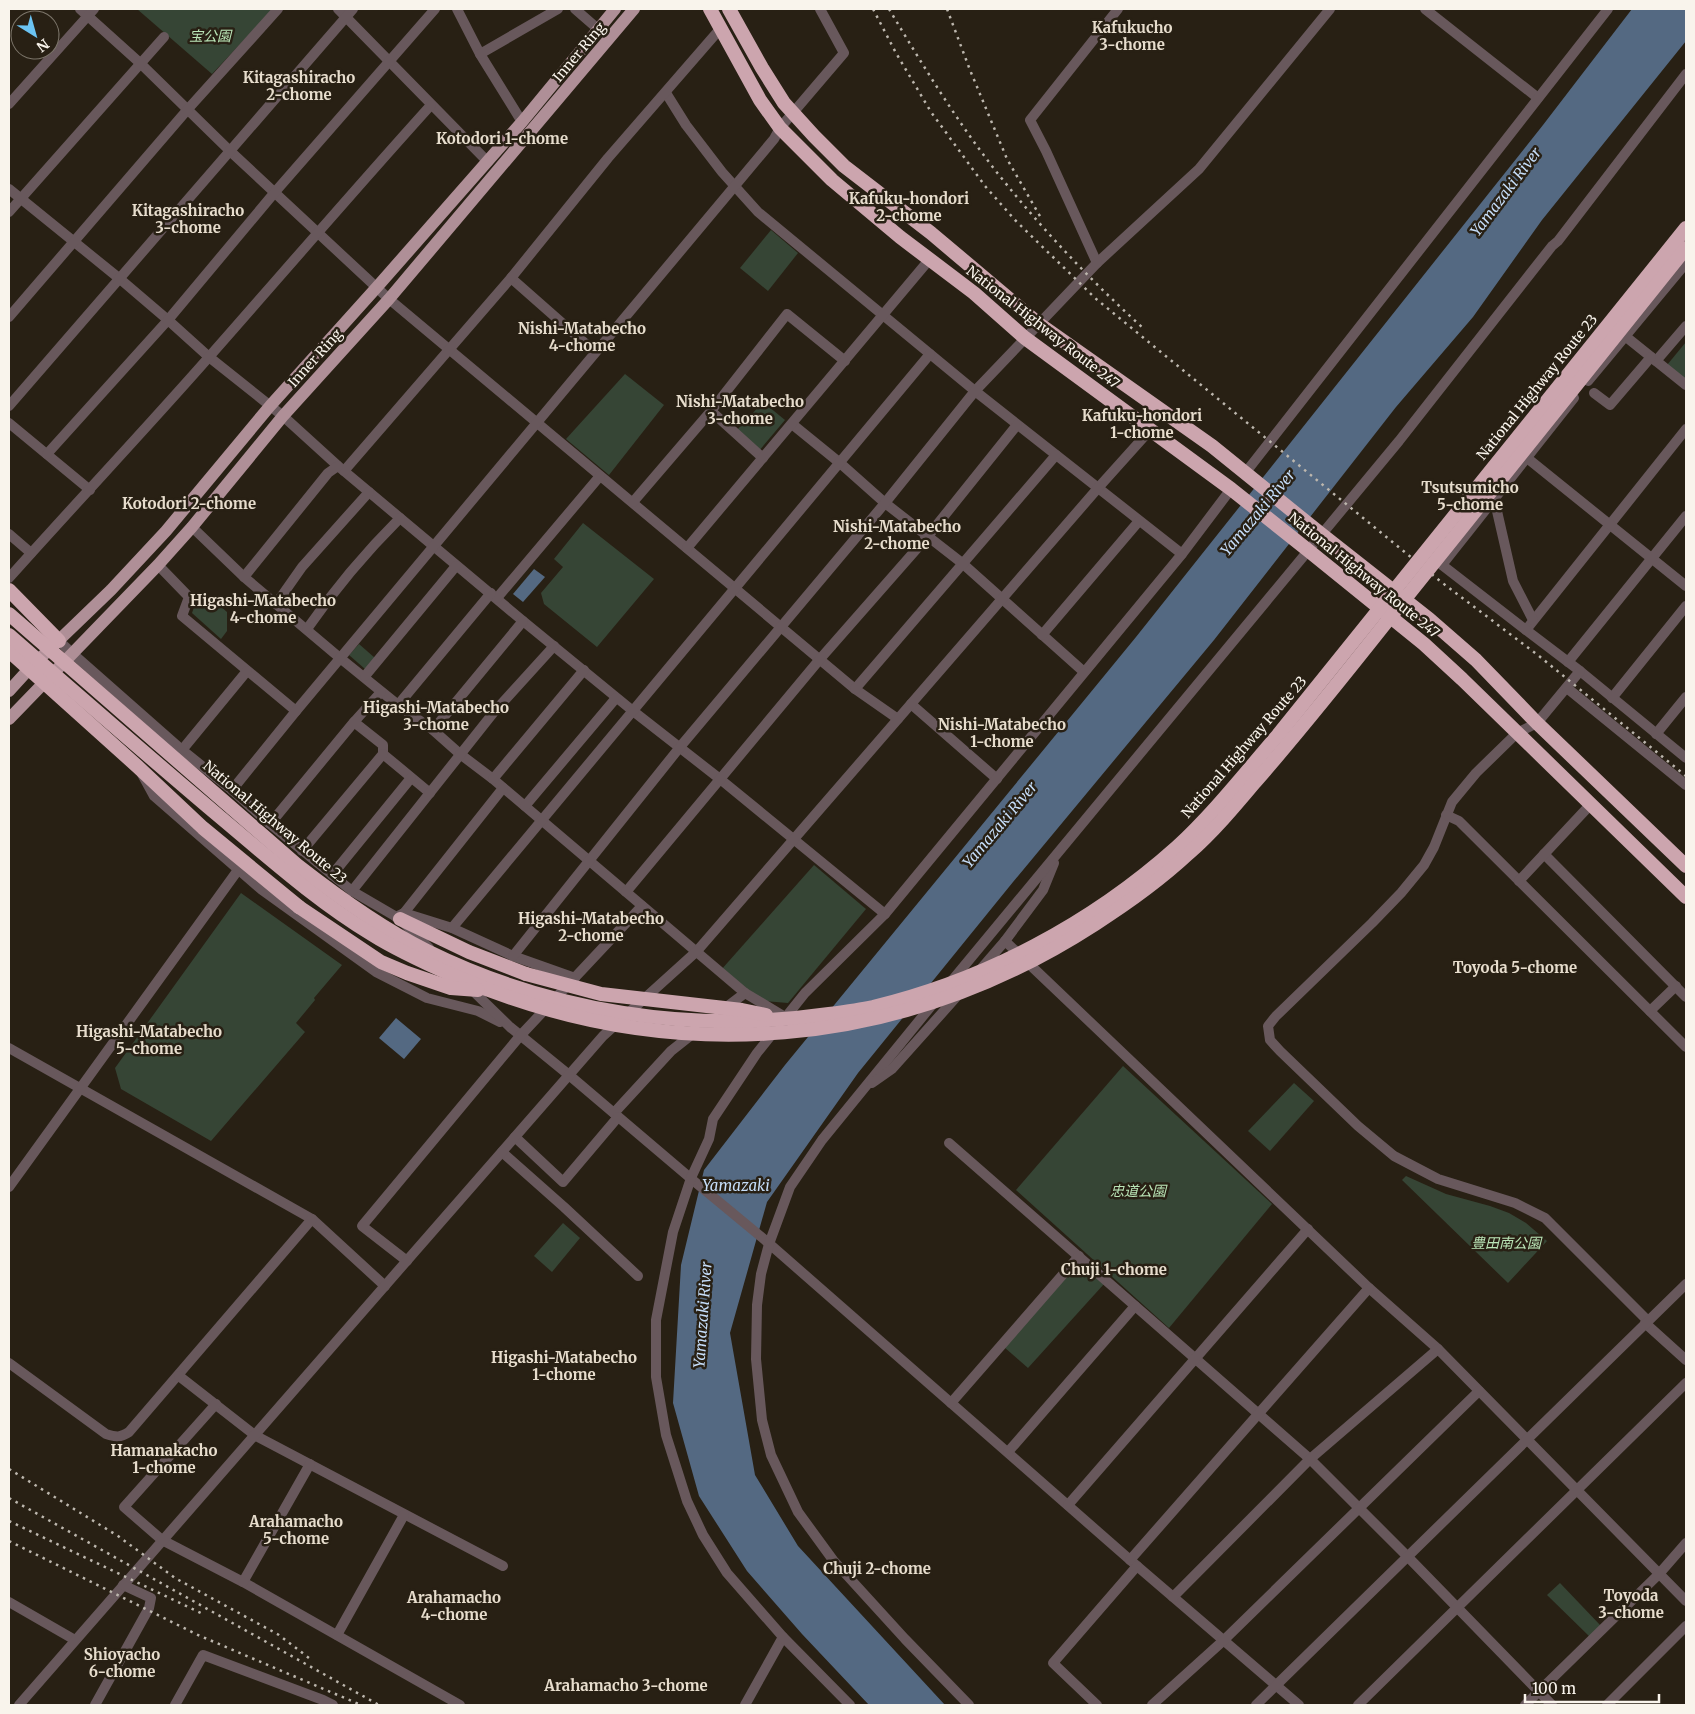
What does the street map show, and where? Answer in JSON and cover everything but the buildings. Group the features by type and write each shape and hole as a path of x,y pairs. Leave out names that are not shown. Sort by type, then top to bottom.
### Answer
{"highway":[{"name":"National Highway Route 247","path":"710,9 760,100 780,128 832,180 929,260 974,293 1025,338 1234,491 1424,644 1686,897"},
{"name":"National Highway Route 247","path":"734,11 762,68 784,103 844,166 931,233 1040,324 1212,446 1316,531 1429,619 1462,648 1686,866"},
{"name":"National Highway Route 23","path":"9,614 297,865 369,918 426,950 471,971 525,991 596,1009 664,1019 722,1022 787,1018 871,1008 928,992 965,979 1038,943 1099,907 1177,847 1217,807 1278,735 1686,228"},
{"name":"National Highway Route 23","path":"9,635 112,725 316,896 373,936 431,966 491,992 530,1005 607,1024 680,1033 736,1035 814,1029 869,1020 924,1006 975,988 1016,970 1067,942 1114,912 1190,853 1218,826 1290,743 1686,248"},
{"path":"9,590 59,640"},
{"path":"9,651 204,828 300,908 372,956 398,970 451,988 491,992"},
{"path":"400,916 469,952 526,974 601,994 742,1010 787,1018"}],"main road":[{"name":"Inner Ring","path":"9,691 29,669 111,590 166,531 270,406 488,162 615,9"},
{"name":"Inner Ring","path":"9,719 158,565 192,527 282,416 389,299 634,9"}],"street":[{"path":"9,317 188,109 278,9"},
{"path":"338,9 488,162"},
{"path":"9,406 353,9"},
{"path":"47,454 168,320 275,192 435,9"},
{"path":"457,9 480,54 522,122"},
{"path":"480,54 558,9"},
{"path":"574,9 598,29"},
{"path":"232,790 844,53 820,9"},
{"path":"1097,262 1030,120 1118,9"},
{"path":"513,956 680,747 885,503 975,391 1097,262 1199,169 1330,9"},
{"path":"1425,9 1538,98"},
{"path":"1248,474 1608,9"},
{"path":"9,104 87,11 230,151 389,299 855,689 898,719"},
{"path":"244,577 328,473 341,468 511,278 608,158 720,29"},
{"path":"9,212 164,37"},
{"path":"969,1705 905,1640 832,1560 802,1519 771,1455 762,1420 756,1359 757,1305 767,1242 790,1187 822,1140 1058,853 1305,548 1316,531 1399,441 1552,246 1558,241 1686,74"},
{"path":"666,93 686,126 722,172 758,212 1017,425 1182,554"},
{"path":"9,578 209,357 317,232 431,105"},
{"path":"9,189 120,279 209,357 282,416 369,492 435,546 456,566 632,711 720,779 885,914"},
{"path":"687,548 929,260"},
{"path":"1686,263 1494,498 1442,565 1568,662 1686,758"},
{"path":"511,278 595,352"},
{"path":"633,502 710,411 787,314 845,361"},
{"path":"1594,393 1610,405 1686,326"},
{"path":"1625,336 1686,385"},
{"path":"452,928 930,354"},
{"path":"710,411 763,458"},
{"path":"9,423 90,490"},
{"path":"792,424 885,503 962,564 1084,672"},
{"path":"626,892 820,660 928,536 1017,425"},
{"path":"19,1705 162,1540 256,1436 603,1036 697,951 1151,429"},
{"path":"1526,630 1686,429"},
{"path":"855,689 1056,455"},
{"path":"1527,458 1686,586"},
{"path":"398,705 600,476"},
{"path":"850,1705 783,1638 727,1573 703,1535 687,1501 666,1435 656,1377 656,1320 673,1232 709,1139 713,1119 752,1061 805,993 885,914 1234,491"},
{"path":"276,604 302,567 369,492"},
{"path":"1494,498 1513,581 1533,620"},
{"path":"1568,662 1686,516"},
{"path":"307,629 325,603 377,541 400,518"},
{"path":"1042,635 1139,521"},
{"path":"192,527 244,577 340,658 493,779 745,993 787,1018"},
{"path":"9,534 31,554"},
{"path":"158,565 189,597 182,616 296,711"},
{"path":"365,676 456,566"},
{"path":"1612,698 1686,606"},
{"path":"433,730 523,621"},
{"path":"59,640 182,750 352,892 400,916 452,928 513,956 575,978"},
{"path":"352,892 460,754 554,646"},
{"path":"493,779 584,670"},
{"path":"182,750 248,671"},
{"path":"1580,672 1537,723 1517,733 1476,773 1452,802 1434,847 1424,866 1372,923 1276,1016 1268,1026 1270,1040 1358,1126 1394,1156 1438,1180 1515,1203 1545,1218 1646,1322 1686,1360"},
{"path":"1567,688 1686,785"},
{"path":"270,824 381,692"},
{"path":"1656,734 1686,697"},
{"path":"525,806 616,698"},
{"path":"910,704 997,779"},
{"path":"302,851 383,754 384,745 354,722"},
{"path":"383,754 430,793"},
{"path":"138,767 154,796 238,870 262,890 376,972 427,998 478,1011 510,1027"},
{"path":"332,875 412,778"},
{"path":"400,916 503,788"},
{"path":"1519,881 1591,804"},
{"path":"1446,815 1459,821 1686,1047"},
{"path":"860,1093 892,1069 1005,941 1043,890 1058,853"},
{"path":"1544,854 1686,996"},
{"path":"9,1187 238,870"},
{"path":"407,1261 362,1226 520,1036 642,906"},
{"path":"400,916 520,1036 767,1242 1172,1597 1299,1705"},
{"path":"1005,941 1369,1288 1438,1348 1686,1602"},
{"path":"1650,1011 1676,986"},
{"path":"515,1137 563,1182 616,1115 671,1051 745,993"},
{"path":"9,1048 312,1219 385,1286"},
{"path":"949,1143 1310,1459 1552,1705"},
{"path":"502,1152 638,1276"},
{"path":"9,1363 106,1434 122,1437 129,1432 178,1376 312,1219"},
{"path":"1068,1505 1308,1229"},
{"path":"951,1403 1079,1256"},
{"path":"1256,1705 1686,1284"},
{"path":"1097,1705 1053,1663 1259,1414 1369,1288"},
{"path":"1008,1452 1135,1306"},
{"path":"1172,1597 1310,1459 1438,1348"},
{"path":"178,1376 256,1436 503,1566"},
{"path":"1358,1705 1686,1383"},
{"path":"1152,1705 1224,1640 1479,1391"},
{"path":"216,1404 124,1507 162,1540 244,1582 460,1705"},
{"path":"244,1582 310,1464"},
{"path":"337,1635 404,1515"},
{"path":"1525,1705 1660,1574 1686,1543"},
{"path":"95,1705 149,1608 151,1598 123,1585"},
{"path":"9,1602 75,1640"},
{"path":"1606,1705 1686,1626"},
{"path":"744,1705 783,1638"},
{"path":"175,1705 203,1655 332,1705"}],"green space":[{"name":"宝公園","path":"137,9 273,9 212,74"},
{"path":"771,230 798,253 768,291 740,268"},
{"path":"1686,342 1686,381 1667,365"},
{"path":"625,374 664,405 609,475 566,439"},
{"path":"763,402 785,420 758,452 736,431"},
{"path":"583,523 654,579 597,647 544,604 541,593 563,567 554,559"},
{"path":"205,593 227,612 227,631 221,639 192,613 197,599"},
{"path":"359,644 375,658 365,669 349,655"},
{"path":"814,865 866,909 788,1003 764,1001 721,970"},
{"path":"241,893 342,965 296,1023 305,1032 211,1141 121,1089 115,1068"},
{"name":"忠道公園","path":"1123,1066 1272,1204 1169,1328 1016,1190"},
{"path":"1294,1083 1314,1101 1270,1151 1248,1131"},
{"name":"豊田南公園","path":"1406,1176 1446,1194 1509,1213 1526,1223 1547,1241 1508,1283 1402,1180"},
{"path":"563,1223 580,1238 552,1272 534,1256"},
{"path":"1078,1261 1104,1284 1028,1368 1004,1347"},
{"path":"1560,1583 1601,1626 1590,1637 1547,1595"}],"water":[{"name":"Yamazaki","path":"1632,9 1686,9 1686,41 1542,220 1473,317 1396,407 1214,640 1013,882 858,1073 767,1202 730,1333 755,1475 798,1546 945,1705 869,1705 802,1634 747,1571 699,1496 673,1403 681,1265 704,1170 785,1065 1136,637 1543,125"},
{"path":"534,569 545,577 523,602 513,594"},
{"path":"396,1018 421,1039 404,1059 379,1038"}],"railway":[{"path":"873,9 896,53 931,112 985,186 1015,220 1095,298 1440,581 1539,656 1686,776"},
{"path":"889,9 953,112 995,170 1066,252 1103,291 1143,328"},
{"path":"947,9 1007,159 1041,218"},
{"path":"9,1469 118,1536 175,1578 279,1635 309,1658"},
{"path":"9,1498 379,1705"},
{"path":"9,1521 205,1615"},
{"path":"9,1541 198,1635 361,1705"}],"district":[{"name":"Kafukucho 3-chome","path":"1132,36"},
{"name":"Kitagashiracho 2-chome","path":"299,86"},
{"name":"Kotodori 1-chome","path":"502,139"},
{"name":"Kafuku-hondori 2-chome","path":"909,208"},
{"name":"Kitagashiracho 3-chome","path":"188,220"},
{"name":"Nishi-Matabecho 4-chome","path":"582,338"},
{"name":"Nishi-Matabecho 3-chome","path":"740,410"},
{"name":"Kafuku-hondori 1-chome","path":"1142,424"},
{"name":"Tsutsumicho 5-chome","path":"1470,496"},
{"name":"Kotodori 2-chome","path":"189,504"},
{"name":"Nishi-Matabecho 2-chome","path":"897,536"},
{"name":"Higashi-Matabecho 4-chome","path":"263,610"},
{"name":"Higashi-Matabecho 3-chome","path":"436,716"},
{"name":"Nishi-Matabecho 1-chome","path":"1002,734"},
{"name":"Higashi-Matabecho 2-chome","path":"591,928"},
{"name":"Toyoda 5-chome","path":"1515,968"},
{"name":"Higashi-Matabecho 5-chome","path":"149,1040"},
{"name":"Chuji 1-chome","path":"1114,1270"},
{"name":"Higashi-Matabecho 1-chome","path":"564,1366"},
{"name":"Hamanakacho 1-chome","path":"164,1460"},
{"name":"Arahamacho 5-chome","path":"296,1530"},
{"name":"Chuji 2-chome","path":"877,1569"},
{"name":"Toyoda 3-chome","path":"1631,1604"},
{"name":"Arahamacho 4-chome","path":"454,1606"},
{"name":"Shioyacho 6-chome","path":"122,1664"},
{"name":"Arahamacho 3-chome","path":"626,1686"}],"water label":[{"name":"Yamazaki River","path":"1506,192"},
{"name":"Yamazaki River","path":"1258,513"},
{"name":"Yamazaki River","path":"1000,825"},
{"name":"Yamazaki River","path":"703,1315"}]}
